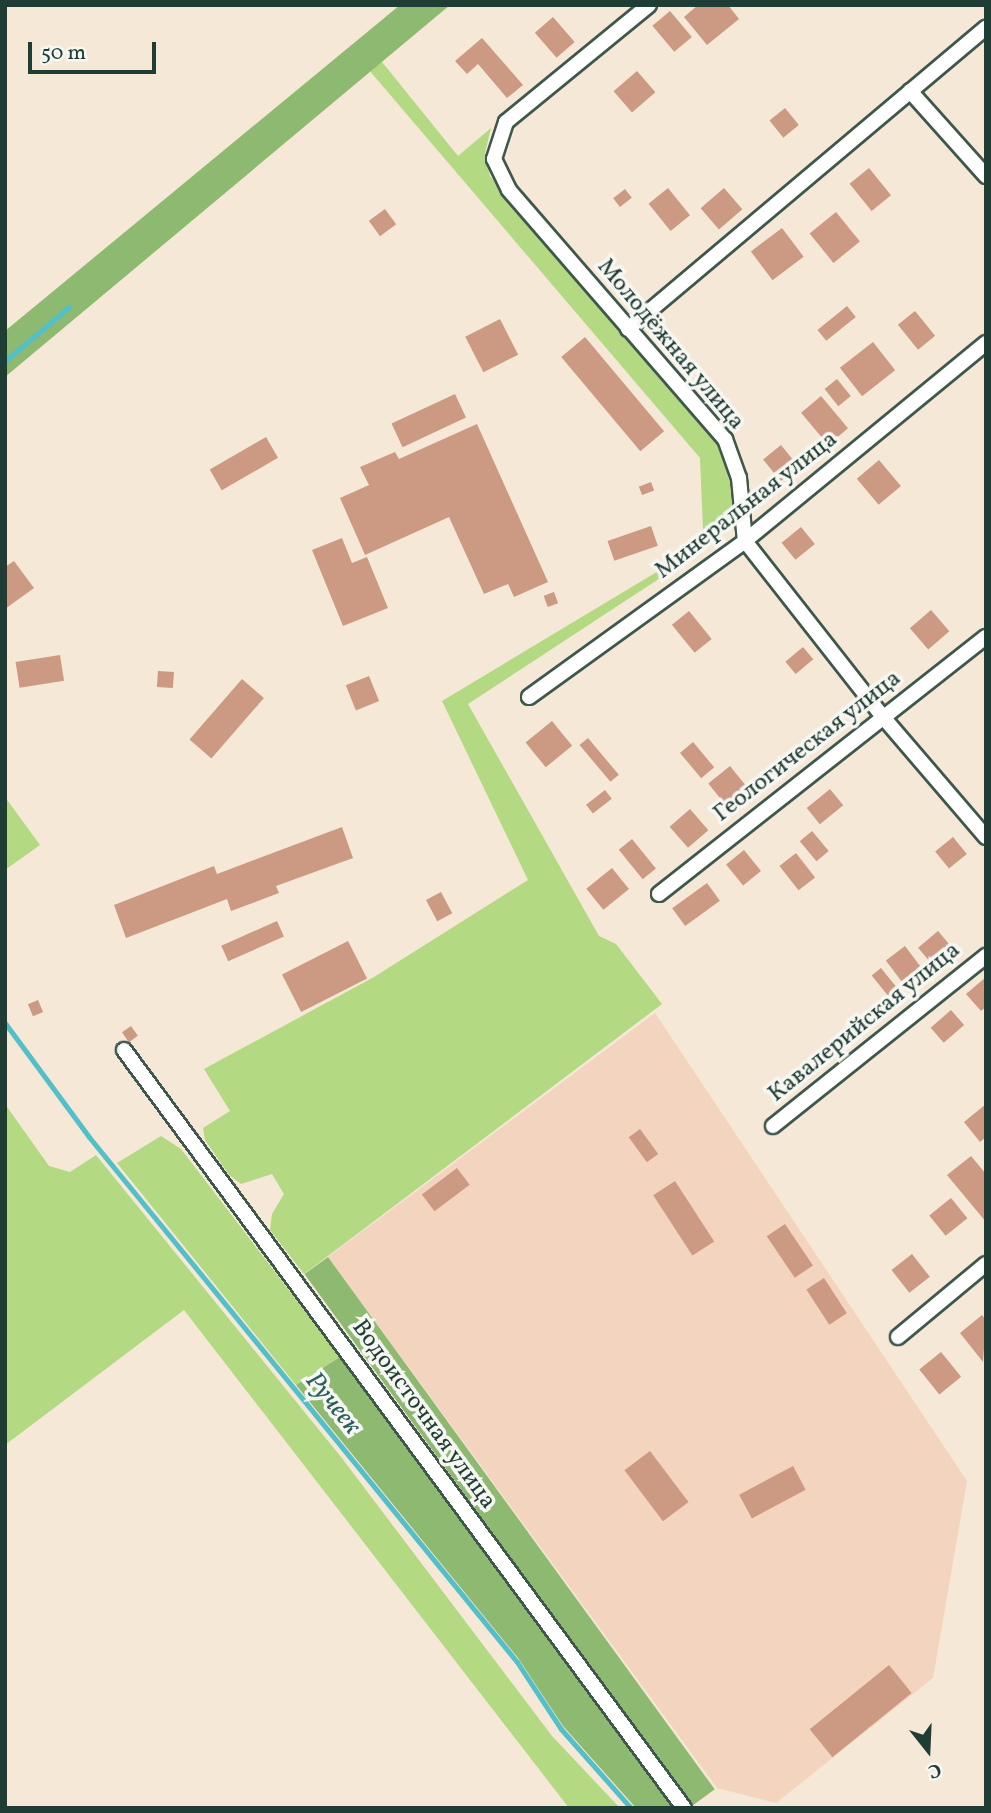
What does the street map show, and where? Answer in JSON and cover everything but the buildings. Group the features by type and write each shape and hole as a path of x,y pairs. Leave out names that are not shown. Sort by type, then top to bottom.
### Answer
{"street":[{"name":"Молодёжная улица","path":"649,5 506,122 494,159 509,190 725,439 739,478 745,541"},
{"path":"628,329 986,28"},
{"path":"910,91 986,176"},
{"name":"Минеральная улица","path":"529,698 745,541 986,343"},
{"path":"745,541 883,717 986,836"},
{"name":"Геологическая улица","path":"659,894 986,637"},
{"name":"Кавалерийская улица","path":"773,1126 986,956"},
{"name":"Водоисточная улица","path":"124,1049 684,1808"},
{"path":"898,1337 986,1264"}],"shaded area":[{"path":"655,1013 967,1481 933,1678 776,1803 717,1788 328,1257"}],"green space":[{"path":"400,5 450,5 5,377 5,331"},
{"path":"382,62 458,156 491,128 485,153 490,176 698,414 719,444 738,511 727,523 703,529 700,458 369,70"},
{"path":"700,546 709,546 468,704 599,936 616,944 662,1004 304,1274 270,1230 272,1214 284,1194 272,1174 241,1184 229,1175 205,1140 203,1128 230,1111 204,1069 374,977 528,880 442,701"},
{"path":"5,797 40,845 5,870"},
{"path":"5,1104 49,1166 70,1172 96,1155 341,1457 552,1736 620,1808 569,1808 184,1310 5,1445"},
{"path":"161,1136 181,1149 340,1357 296,1385 117,1163"},
{"path":"328,1257 715,1789 691,1806 305,1274"},
{"path":"340,1357 675,1808 636,1808 563,1726 518,1658 296,1385"}],"waterway":[{"path":"5,361 69,307"},
{"name":"Ручеек","path":"5,1023 89,1137 517,1662 561,1729 631,1808"}]}
